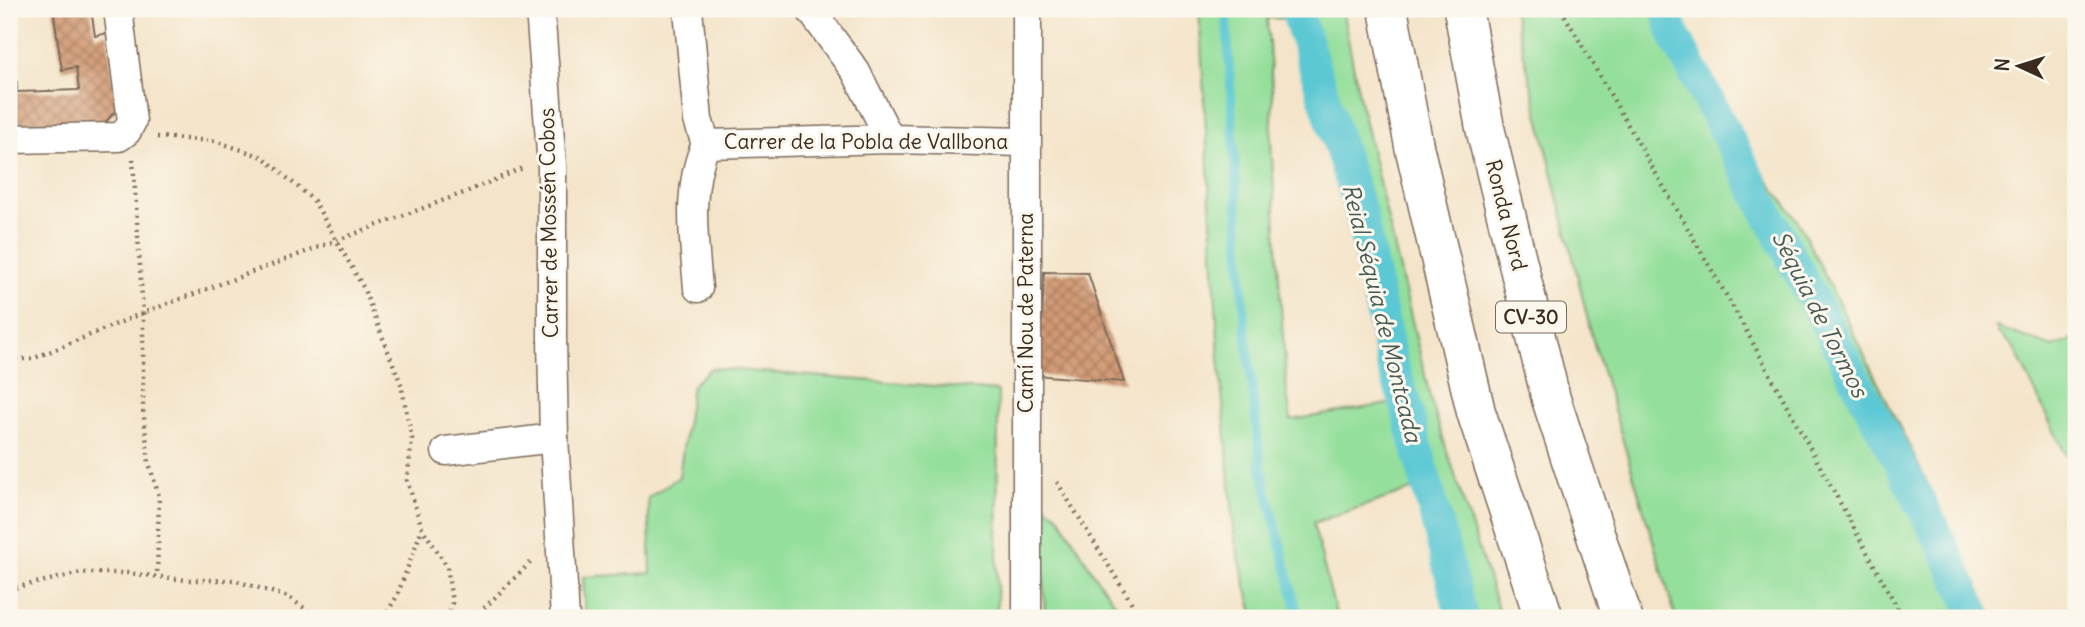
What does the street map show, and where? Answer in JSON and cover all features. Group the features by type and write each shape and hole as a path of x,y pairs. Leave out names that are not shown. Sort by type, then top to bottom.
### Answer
{"highway":[{"path":"1388,9 1413,146 1476,412 1544,618"},
{"name":"Ronda Nord","path":"1463,9 1485,128 1551,399 1623,618"}],"street":[{"path":"9,139 118,137 130,126 118,9"},
{"name":"Carrer de Mossén Cobos","path":"540,9 551,155 554,438 565,618"},
{"path":"688,9 698,120 706,144 701,156 692,211 698,288"},
{"path":"810,9 856,72 890,139"},
{"name":"Camí Nou de Paterna","path":"1027,9 1027,618"},
{"name":"Carrer de la Pobla de Vallbona","path":"706,144 890,139 1026,142"},
{"path":"446,451 554,438"}],"path":[{"path":"1561,9 1737,314 1903,618"},
{"path":"157,576 159,498 149,463 142,409 143,313 130,126 158,137 215,141 263,157 314,201 363,287 401,384 412,439 407,480 422,528 447,566 452,603 449,618"},
{"path":"9,359 32,359 143,313 466,192 551,155"},
{"path":"1026,474 1056,481 1141,618"},
{"path":"384,618 397,596 422,528"},
{"path":"474,618 546,546 560,544"},
{"path":"9,589 81,573 128,573 186,580 233,580 288,597 318,618"}],"green space":[{"path":"1199,9 1342,9 1362,110 1431,401 1501,618 1450,618 1417,488 1313,523 1337,618 1254,618 1235,541 1219,357","holes":["1267,18 1287,19 1350,211 1384,374 1394,403 1291,420 1278,263 1271,140 1273,99"]},
{"path":"1513,9 1678,9 1699,61 1767,179 1798,221 1994,618 1676,618 1592,337"},
{"path":"1996,327 2053,347 2076,336 2076,476 2013,346 1998,333"},
{"path":"711,368 998,391 997,618 585,618 583,577 651,573 648,498 679,477 692,385"},
{"path":"1046,506 1059,516 1097,579 1126,618 1045,618 1041,509"}],"building":[{"path":"53,9 91,9 95,36 107,33 118,108 104,124 9,128 9,82 17,82 17,92 79,90 76,67 62,70"},
{"path":"1044,272 1088,273 1124,382 1038,374"}],"waterway":[{"path":"1226,9 1244,315 1261,467 1299,618"},
{"name":"Reial Séquia de Montcada","path":"1296,9 1361,214 1392,364 1405,402 1462,618"},
{"name":"Séquia de Tormos","path":"1666,9 1675,37 1940,540 1977,618"}]}
